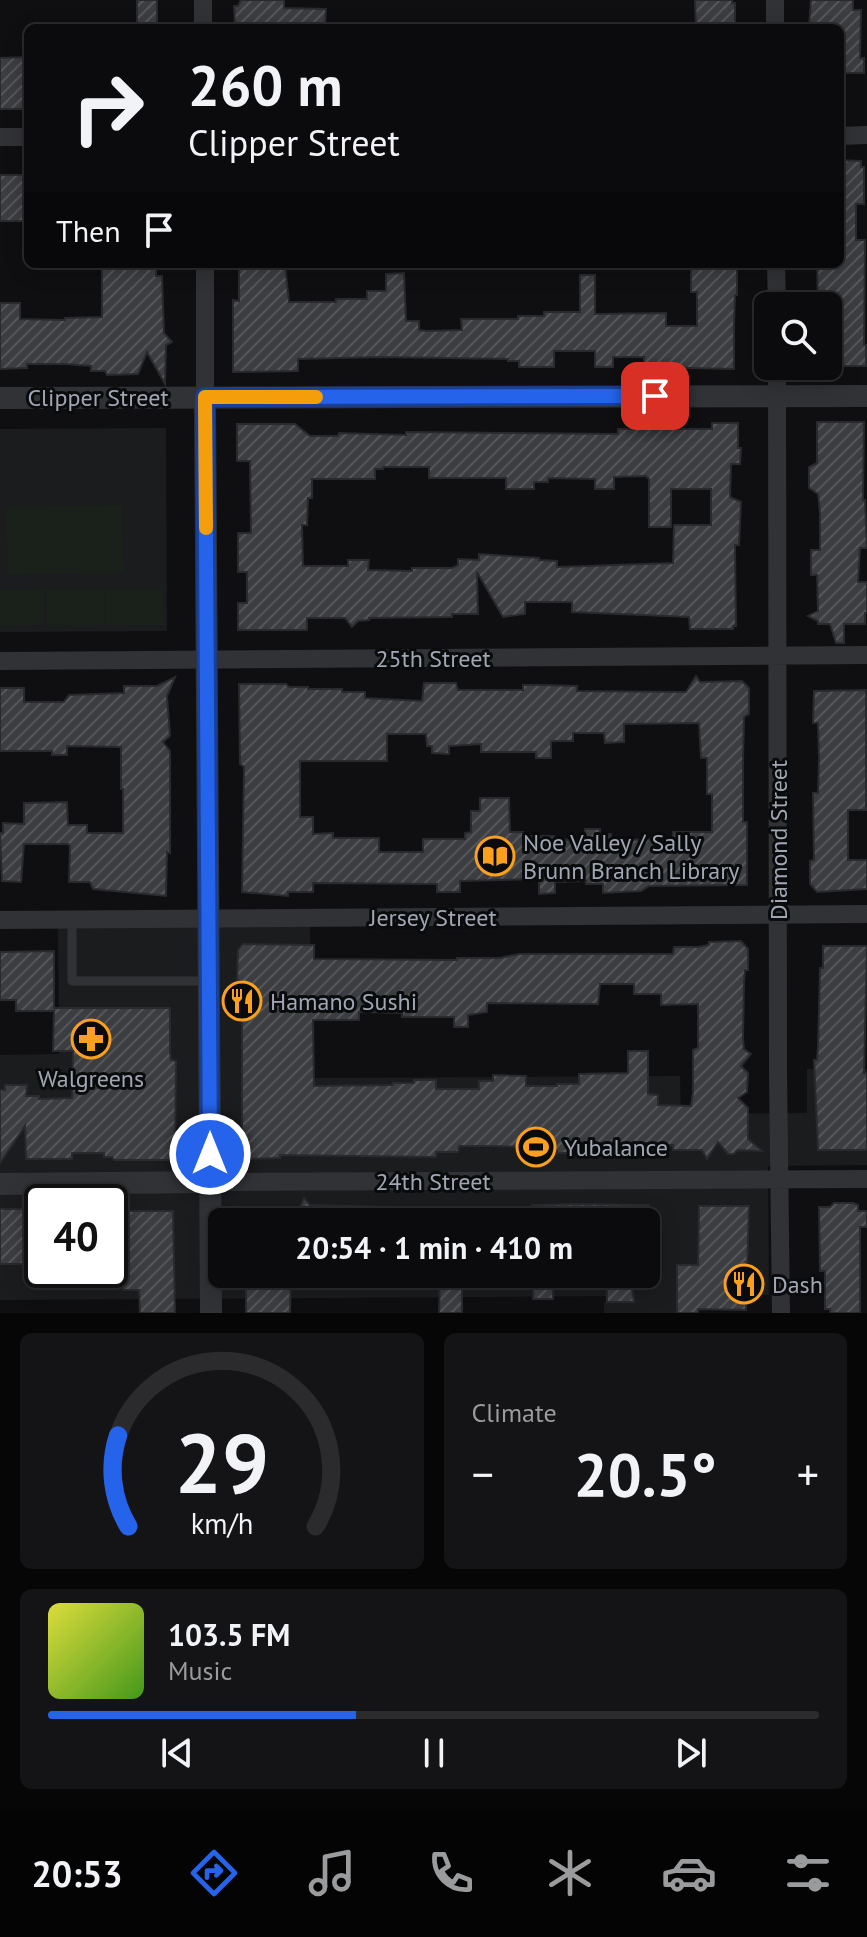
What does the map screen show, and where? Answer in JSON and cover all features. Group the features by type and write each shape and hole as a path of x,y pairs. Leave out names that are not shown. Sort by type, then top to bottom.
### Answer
{"street":[{"path":"203,0 203,24"},
{"path":"775,0 775,24"},
{"path":"844,136 867,135"},
{"path":"0,137 24,137"},
{"path":"205,268 211,1313"},
{"path":"776,268 777,292"},
{"name":"Diamond Street","path":"777,380 781,1313"},
{"name":"Clipper Street","path":"0,398 867,396"},
{"name":"25th Street","path":"0,661 867,655"},
{"name":"Jersey Street","path":"0,920 867,914"},
{"name":"24th Street","path":"0,1184 867,1179"}],"lane":[{"path":"72,919 72,981 209,981"}],"shaded area":[{"path":"166,428 167,631 0,632 0,429"},
{"path":"122,505 124,573 8,575 6,512 10,507"},
{"path":"104,589 104,625 47,626 46,590"},
{"path":"163,589 164,625 106,625 106,590"},
{"path":"0,590 44,590 44,625 0,626"},
{"path":"310,924 312,1078 680,1076 681,1114 807,1113 807,1069 867,1069 867,1165 768,1166 769,1295 699,1296 698,1313 604,1313 604,1302 633,1302 633,1296 0,1300 0,1055 59,1054 58,926"}],"building":[{"path":"137,0 157,0 157,24 137,24"},
{"path":"241,0 284,0 284,8 326,9 325,24 235,24 234,6 238,6"},
{"path":"695,0 732,0 735,3 735,24 696,24"},
{"path":"811,0 853,0 853,10 861,10 860,58 864,58 864,73 844,73 844,24 809,24"},
{"path":"24,57 24,109 0,109 0,58"},
{"path":"844,160 861,161 861,167 864,167 864,204 856,204 856,240 865,240 866,366 842,366 842,292 818,292 817,268 844,268"},
{"path":"0,175 24,175 24,221 0,221"},
{"path":"102,268 156,268 156,276 162,276 164,333 172,342 166,345 165,384 147,352 138,374 107,375 105,371 91,371 91,366 65,364 27,364 27,368 0,369 0,303 20,303 20,319 102,317"},
{"path":"239,268 285,268 289,302 367,299 367,291 386,291 386,274 404,273 406,321 419,321 419,330 462,330 461,319 518,319 518,316 544,316 544,312 580,312 580,275 595,275 595,314 666,313 666,326 697,326 697,292 691,292 691,268 737,268 734,369 644,367 644,357 613,357 613,367 595,367 595,351 554,351 554,367 519,367 519,361 508,359 382,357 298,359 298,371 233,372 233,300 239,301"},
{"path":"817,422 864,422 863,500 867,548 860,548 858,582 867,582 867,613 865,624 844,624 844,643 836,643 830,624 818,624 808,616 818,611 817,575 811,575 811,550 820,550 820,513 818,494 809,488 809,467 817,463"},
{"path":"712,423 738,423 738,448 741,448 740,464 731,464 730,497 741,502 739,545 735,545 736,626 733,629 690,629 689,617 572,612 572,602 525,602 525,614 503,617 477,572 478,614 369,618 358,621 352,627 345,618 307,618 307,630 238,630 238,603 247,603 247,572 238,572 238,533 251,533 250,461 237,461 237,424 295,424 310,436 338,436 339,433 406,435 406,432 618,434 618,429 712,429","holes":["383,467 429,467 429,478 506,478 506,489 534,489 534,482 548,482 548,478 595,479 595,489 614,489 614,477 646,476 649,479 649,527 671,527 671,489 711,489 711,525 674,525 673,563 557,567 557,561 479,554 479,560 458,559 458,565 452,568 412,568 412,571 368,570 369,560 348,560 348,566 303,566 302,525 307,525 312,479 375,479 375,469"]},
{"path":"696,676 700,682 742,681 749,688 749,714 744,717 743,761 747,885 649,886 641,891 603,893 603,884 555,882 555,893 539,894 539,879 460,881 460,892 437,892 437,884 313,883 313,892 288,892 288,896 242,892 244,767 240,764 239,684 342,689 342,692 365,692 365,698 422,701 424,683 456,683 458,690 523,690 523,685 541,685 577,686 577,691 686,692","holes":["699,723 701,758 707,758 707,794 712,794 712,832 673,832 673,839 612,840 611,834 600,834 600,829 585,829 585,839 554,840 554,836 523,836 523,832 510,832 509,798 480,798 480,811 471,811 471,832 465,833 465,839 423,839 423,852 379,852 379,838 333,838 333,833 313,834 313,817 300,817 300,761 387,761 387,734 426,734 427,746 432,746 432,753 449,754 449,746 481,744 481,752 536,752 536,758 551,758 551,741 573,741 573,733 604,733 605,743 624,742 624,724"]},
{"path":"175,677 167,696 170,736 163,742 170,751 170,853 167,852 166,896 93,889 90,882 69,882 68,844 24,844 21,882 2,881 0,833 3,833 3,823 24,824 24,803 67,802 68,825 87,825 87,833 123,833 123,789 121,747 67,746 67,755 52,755 52,751 0,751 0,688 24,688 24,702 64,702 69,695 124,693 124,686 157,686"},
{"path":"866,690 866,810 848,810 848,860 867,860 867,889 817,892 810,884 810,861 814,860 813,793 818,793 819,759 818,723 813,723 814,691"},
{"path":"741,941 748,949 743,1038 744,1049 751,1054 741,1066 748,1073 747,1092 738,1098 748,1108 748,1139 762,1151 738,1150 728,1154 718,1142 707,1159 702,1150 673,1150 673,1145 655,1143 601,1143 601,1153 529,1151 529,1147 459,1146 458,1152 436,1152 436,1157 280,1155 280,1158 247,1159 242,1154 242,981 237,980 238,950 243,944 314,945 314,959 457,960 519,954 673,954 674,947 698,947 709,945 709,942","holes":["600,984 634,984 634,994 661,994 661,1005 698,1004 698,1048 693,1050 691,1106 658,1105 658,1095 648,1094 648,1051 628,1051 628,1073 579,1074 579,1084 526,1086 526,1076 493,1075 493,1081 479,1081 479,1089 436,1089 436,1080 414,1080 414,1083 393,1085 314,1086 313,1020 359,1020 359,1012 402,1013 402,1017 454,1017 454,1027 468,1027 468,1015 487,1012 487,1003 598,1004"]},
{"path":"823,946 867,946 864,1073 867,1073 867,1150 818,1150 814,1060 817,1060"},
{"path":"54,951 54,1008 170,1008 170,1052 171,1060 176,1061 175,1160 114,1160 104,1157 104,1153 72,1153 72,1159 26,1159 25,1126 0,1163 0,1090 5,1090 5,1085 27,1085 26,1096 39,1096 39,1099 72,1098 73,1051 53,1051 54,1011 16,1011 16,1000 0,1000 0,952"},
{"path":"304,1198 310,1205 390,1208 244,1208 300,1207"},
{"path":"834,1203 853,1203 858,1205 858,1211 867,1211 867,1227 860,1227 860,1313 830,1313 830,1309 825,1309 825,1271 820,1271 819,1207 830,1207"},
{"path":"532,1205 649,1205 649,1208 532,1208"},
{"path":"699,1206 749,1206 746,1310 698,1309 698,1313 677,1313 677,1265 698,1265"},
{"path":"0,1209 24,1209 24,1264 0,1264"},
{"path":"128,1211 173,1211 175,1313 140,1313 139,1290 123,1290 128,1288"},
{"path":"246,1288 291,1288 290,1313 246,1313"},
{"path":"440,1288 462,1288 462,1313 439,1313"},
{"path":"533,1288 553,1288 553,1299 533,1299"},
{"path":"607,1288 632,1288 634,1302 607,1302"}],"slow traffic":[{"path":"206,528 205,397 316,397"}],"place":[{"name":"Noe Valley / Sally Brunn Branch Library","path":"495,856"},
{"name":"Hamano Sushi","path":"242,1001"},
{"name":"Walgreens","path":"91,1039"},
{"name":"Yubalance","path":"536,1147"},
{"name":"Dash","path":"744,1284"}],"route":[{"path":"210,1154 205,397 655,396"}]}
